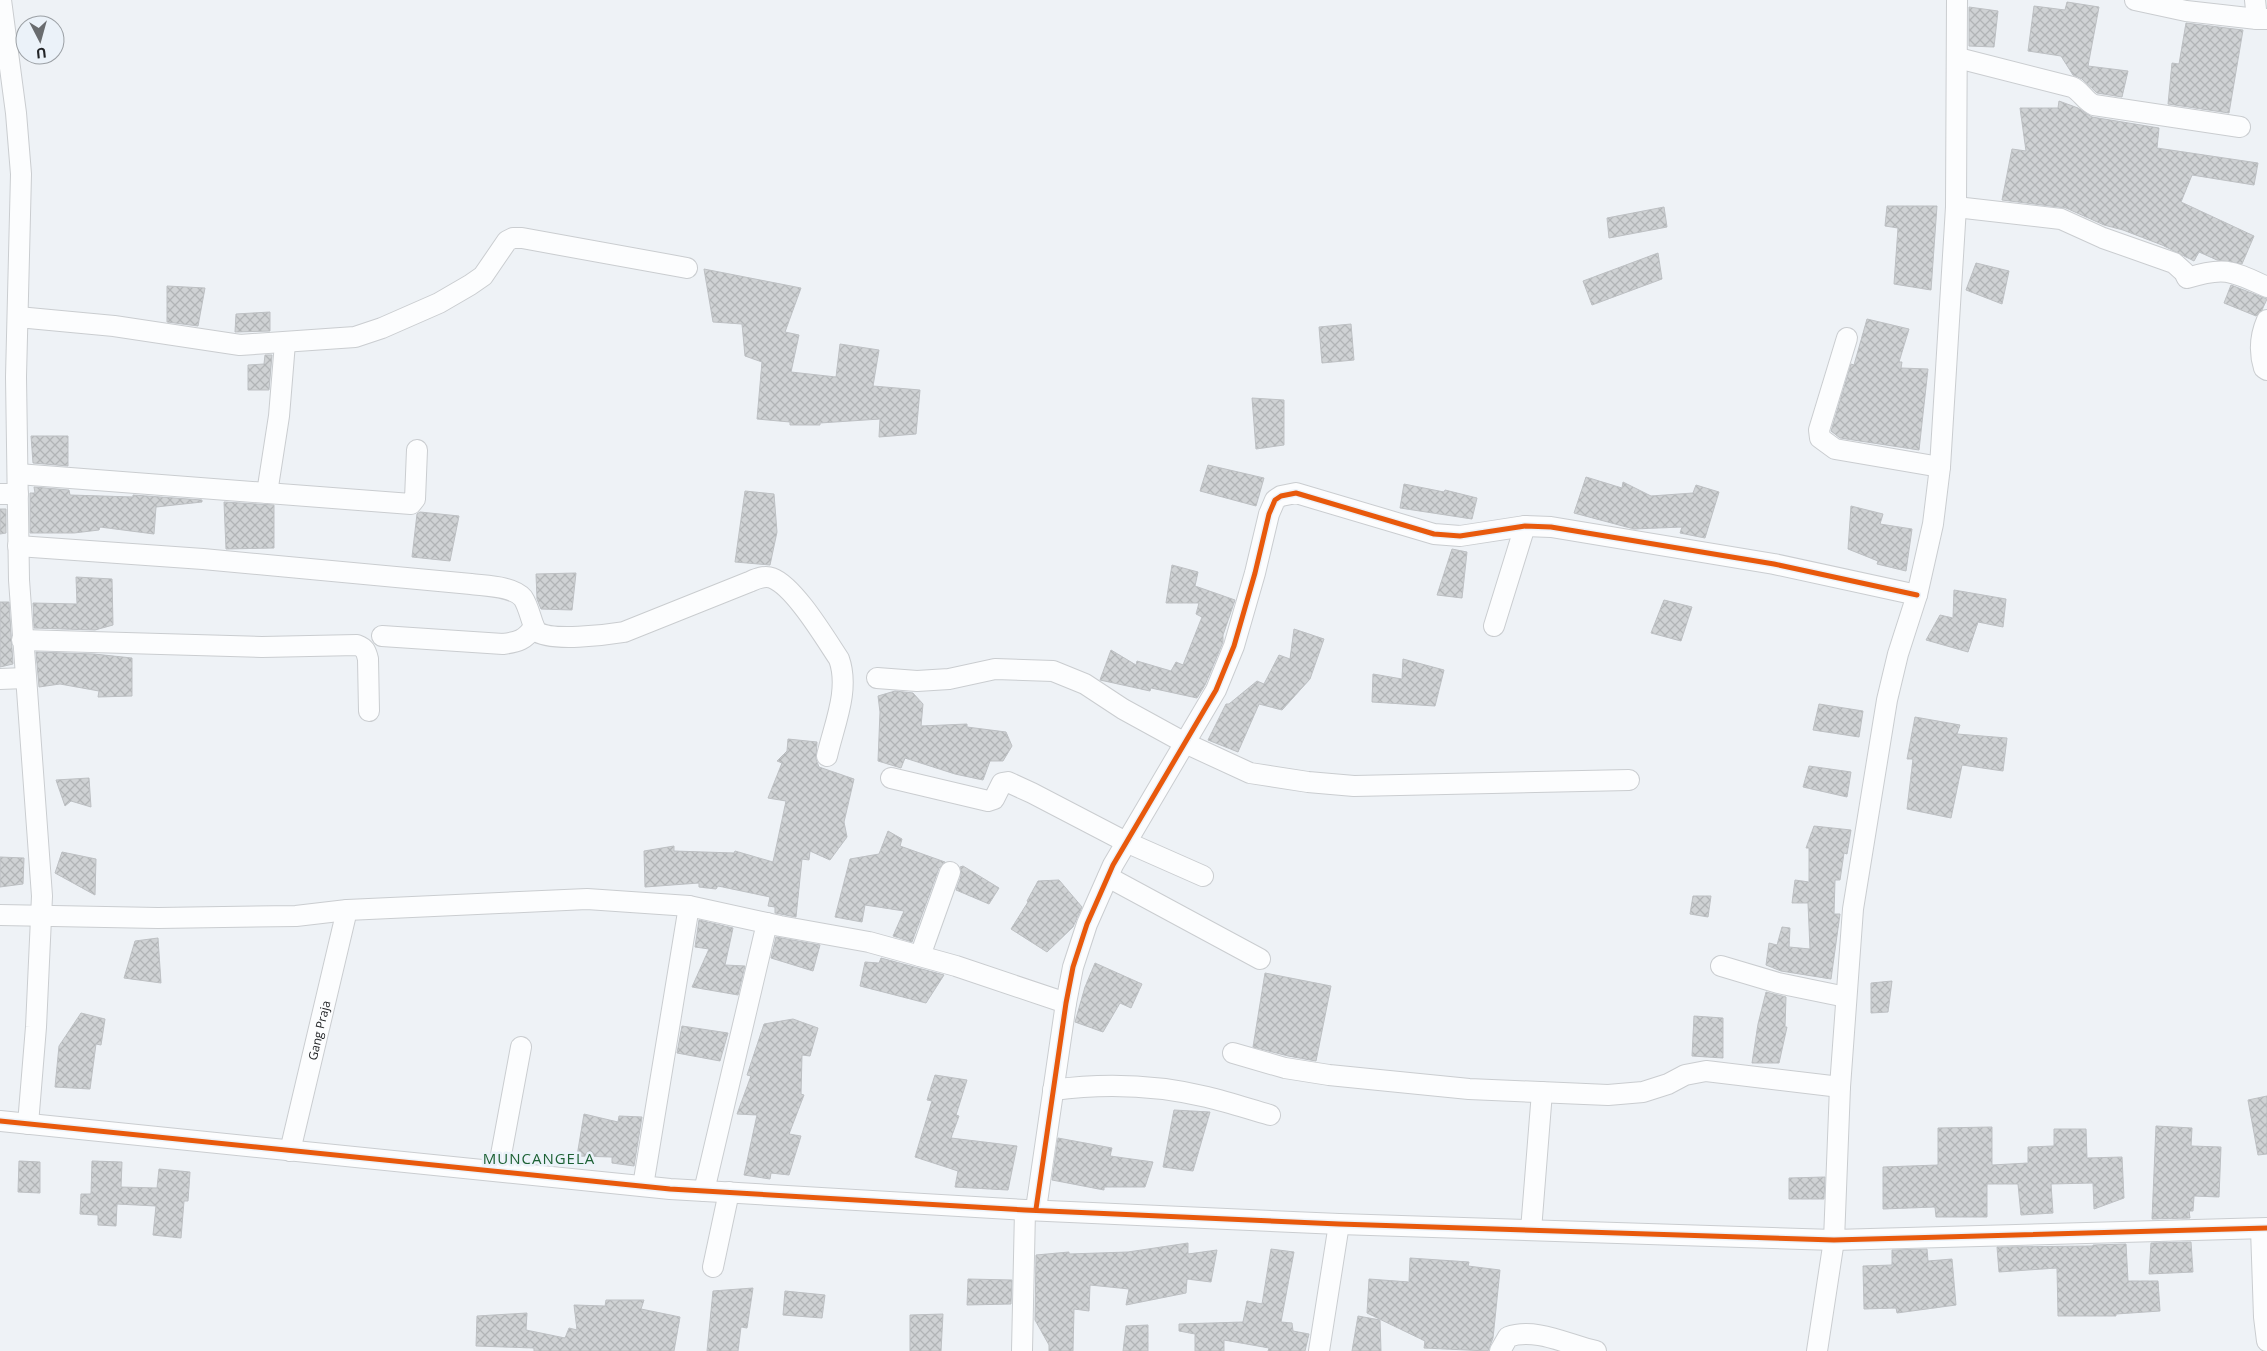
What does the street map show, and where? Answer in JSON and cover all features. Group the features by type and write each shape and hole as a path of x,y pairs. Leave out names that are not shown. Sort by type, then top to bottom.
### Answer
{"street":[{"path":"1,0 16,113 21,174 16,377 18,474 9,494 18,546 22,640 32,741 42,917 28,1124"},
{"path":"1817,1351 1834,1240 1840,1087 1853,910 1887,700 1898,654 1918,595 1933,524 1940,467 1956,207 1957,0"},
{"path":"2135,0 2186,11 2260,13"},
{"path":"1958,58 2072,87 2081,93 2089,103 2094,105 2240,127"},
{"path":"1956,207 2061,219 2102,238 2174,264 2184,272 2187,278 2208,271 2232,271 2267,287"},
{"path":"18,317 114,326 224,344 285,343 356,337 382,328 439,303 483,276 507,241 513,238 522,238 687,268"},
{"path":"2267,320 2262,332 2260,357 2264,368 2267,370"},
{"path":"1847,338 1819,430 1820,438 1835,449 1940,467"},
{"path":"267,493 279,416 285,343"},
{"path":"18,474 413,503 416,450"},
{"path":"1022,1351 1031,1210 1073,967 1086,924 1126,842 1154,800 1216,690 1230,655 1255,573 1268,514 1276,500 1281,496 1296,492 1434,534 1460,536 1525,526 1587,532 1774,564 1918,595"},
{"path":"1494,626 1525,526"},
{"path":"18,546 203,559 471,584 517,593 524,599 534,627 540,634 547,636 604,636 624,632 762,577 771,578 790,591 839,659 844,672 844,687 827,756"},
{"path":"382,636 502,644 516,642 527,637 534,627"},
{"path":"22,640 262,647 357,645 363,647 368,659 369,711"},
{"path":"877,678 917,681 949,679 995,669 1052,671 1085,684 1123,709 1185,743 1250,773 1308,782 1354,786 1629,780"},
{"path":"0,678 25,678"},
{"path":"891,778 988,801 994,799 1002,783 1008,782 1126,842 1203,876"},
{"path":"920,956 950,872"},
{"path":"1108,877 1260,959"},
{"path":"0,915 42,917 296,916 347,910 587,899 689,906 869,942 956,966 1066,1003"},
{"path":"643,1186 689,906"},
{"name":"Gang Praja","path":"290,1151 347,910"},
{"path":"704,1191 767,923"},
{"path":"1721,966 1778,983 1846,997"},
{"path":"498,1171 521,1047"},
{"path":"1233,1053 1285,1068 1328,1075 1469,1089 1608,1095 1644,1092 1694,1072 1706,1071 1840,1087"},
{"path":"1053,1090 1109,1086 1161,1089 1207,1097 1270,1116"},
{"path":"1531,1230 1542,1092"},
{"path":"0,1121 643,1186 1031,1210 1338,1224 1834,1240 2264,1228 2264,1317 2267,1341"},
{"path":"713,1266 730,1192"},
{"path":"1319,1351 1338,1224"},
{"path":"1505,1346 1518,1333 1532,1334 1596,1351"}],"building":[{"path":"2067,2 2099,7 2088,66 2128,71 2122,97 2097,93 2082,79 2073,75 2061,56 2028,51 2034,6 2065,10"},
{"path":"1969,7 1998,11 1994,47 1969,46"},
{"path":"2186,23 2243,30 2229,113 2168,104 2172,63 2179,64"},
{"path":"2059,101 2078,108 2092,117 2159,128 2157,148 2258,163 2254,185 2192,175 2181,202 2254,236 2242,264 2217,260 2199,252 2194,261 2162,245 2104,225 2066,208 2002,200 2012,149 2026,151 2020,108 2058,108"},
{"path":"1887,206 1937,206 1931,290 1894,284 1898,228 1885,226"},
{"path":"1664,207 1667,227 1609,238 1607,218"},
{"path":"1658,253 1662,279 1592,305 1583,281"},
{"path":"1976,263 2009,271 2002,304 1966,290"},
{"path":"704,269 801,288 785,332 799,335 791,372 836,377 840,344 879,350 873,386 920,390 916,434 879,437 880,419 820,423 820,425 790,425 790,422 757,419 762,362 745,356 742,324 713,322"},
{"path":"2231,285 2267,299 2262,310 2256,316 2224,303"},
{"path":"167,286 205,288 198,326 167,322"},
{"path":"270,312 270,331 235,332 236,314"},
{"path":"1867,319 1909,329 1899,362 1902,362 1901,368 1928,369 1919,450 1840,438 1831,431 1851,364 1854,365"},
{"path":"1351,324 1354,360 1322,363 1319,327"},
{"path":"265,355 272,355 269,390 248,390 248,365 264,364"},
{"path":"1252,398 1284,400 1284,445 1256,449"},
{"path":"31,436 68,436 68,466 33,463"},
{"path":"1208,465 1264,478 1256,506 1200,491"},
{"path":"1586,477 1622,488 1623,482 1651,496 1693,493 1696,485 1719,492 1705,538 1680,533 1682,527 1634,529 1574,513"},
{"path":"1404,484 1444,492 1445,490 1477,498 1472,519 1400,508"},
{"path":"34,487 69,490 70,495 133,497 133,495 202,500 202,502 156,507 154,534 100,527 99,530 74,533 30,533 30,493 35,493"},
{"path":"745,491 774,494 777,532 770,565 735,562"},
{"path":"224,502 274,505 274,548 226,549"},
{"path":"1851,506 1883,514 1880,524 1912,529 1906,571 1877,564 1878,561 1848,549"},
{"path":"0,509 6,509 6,533 0,534"},
{"path":"420,512 459,516 450,561 412,557 417,514"},
{"path":"1452,549 1467,552 1462,598 1437,595"},
{"path":"1172,565 1198,572 1195,586 1235,600 1223,635 1223,642 1205,685 1197,698 1151,688 1150,691 1100,680 1111,650 1136,665 1137,661 1171,671 1176,662 1183,665 1202,617 1196,614 1199,603 1166,603"},
{"path":"576,573 572,610 541,609 537,599 536,574"},
{"path":"76,577 112,579 113,625 95,630 34,628 33,603 77,604"},
{"path":"1954,590 2006,599 2003,627 1978,622 1968,652 1926,640 1940,615 1953,618"},
{"path":"1664,600 1692,607 1681,641 1651,633"},
{"path":"0,602 9,602 13,664 0,667"},
{"path":"1294,629 1324,639 1310,679 1282,710 1259,704 1238,752 1208,740 1226,704 1229,704 1257,681 1264,684 1279,655 1290,659"},
{"path":"36,652 94,654 132,658 132,696 98,697 99,691 60,684 39,687"},
{"path":"1403,659 1444,670 1435,706 1372,702 1373,674 1402,679"},
{"path":"895,691 913,693 923,704 921,726 967,724 967,727 1006,732 1012,746 1003,761 990,761 983,780 955,774 905,758 901,768 878,761 880,712 878,696"},
{"path":"1819,704 1863,711 1859,737 1813,730"},
{"path":"1915,717 1960,725 1957,734 2007,738 2003,771 1962,765 1951,818 1907,809 1913,759 1907,759"},
{"path":"788,739 817,742 816,759 819,767 854,779 844,822 847,837 830,860 810,851 809,860 802,859 796,917 775,913 775,907 768,906 770,897 718,886 716,889 699,887 699,883 645,887 644,851 674,846 674,851 734,853 735,851 773,862 786,801 768,798 782,763 777,761 787,751"},
{"path":"1809,766 1851,772 1847,797 1803,787"},
{"path":"89,778 91,807 71,801 65,806 56,780"},
{"path":"1814,826 1851,830 1847,854 1844,853 1840,880 1835,880 1834,914 1840,914 1831,979 1781,971 1766,965 1769,943 1777,945 1782,927 1790,928 1789,947 1810,949 1808,903 1792,903 1795,880 1809,882 1809,848 1806,848"},
{"path":"888,831 902,839 900,846 945,862 939,868 912,942 893,936 904,911 865,905 862,922 835,917 850,859 879,854"},
{"path":"62,852 96,859 95,895 55,873"},
{"path":"0,857 24,858 23,884 0,887"},
{"path":"963,866 999,888 989,904 956,890 961,876 960,867"},
{"path":"1059,880 1082,907 1073,927 1047,952 1011,929 1028,902 1038,881"},
{"path":"1693,896 1711,896 1708,917 1690,914"},
{"path":"699,920 733,928 725,965 745,966 738,995 692,987 709,949 695,947"},
{"path":"776,937 820,945 813,971 771,958"},
{"path":"158,938 161,983 124,978 135,941"},
{"path":"881,958 944,975 926,1003 860,986 865,962 879,963"},
{"path":"1095,963 1142,984 1131,1008 1120,1003 1103,1032 1075,1022 1085,987"},
{"path":"1265,973 1331,986 1316,1061 1253,1047"},
{"path":"1892,981 1888,1012 1871,1013 1871,983"},
{"path":"1766,992 1786,997 1785,1027 1787,1027 1779,1063 1752,1063 1758,1024"},
{"path":"81,1013 105,1019 101,1045 96,1044 90,1089 55,1087 59,1046"},
{"path":"1694,1016 1723,1018 1723,1058 1692,1056"},
{"path":"793,1019 818,1028 810,1056 802,1055 801,1094 804,1095 789,1134 801,1136 789,1175 771,1173 770,1179 744,1175 757,1115 737,1114 751,1076 747,1075 764,1024"},
{"path":"682,1026 728,1033 720,1061 677,1053"},
{"path":"935,1075 967,1080 956,1115 959,1116 951,1138 1017,1146 1008,1190 955,1187 958,1171 915,1157 932,1101 927,1100"},
{"path":"2267,1096 2267,1154 2258,1155 2248,1100"},
{"path":"1174,1110 1210,1112 1193,1171 1163,1167"},
{"path":"584,1114 618,1122 619,1116 642,1117 634,1166 612,1163 612,1157 577,1156"},
{"path":"2156,1126 2192,1128 2191,1146 2221,1147 2219,1197 2194,1196 2193,1211 2189,1211 2190,1218 2152,1219"},
{"path":"1992,1127 1992,1165 2028,1163 2028,1147 2054,1146 2054,1129 2086,1129 2087,1158 2122,1157 2124,1198 2094,1209 2093,1183 2051,1184 2053,1213 2021,1215 2018,1184 1987,1184 1987,1217 1936,1217 1935,1207 1883,1209 1883,1167 1938,1165 1938,1128"},
{"path":"1058,1138 1112,1148 1110,1156 1153,1162 1145,1187 1104,1187 1104,1190 1052,1180"},
{"path":"19,1161 40,1162 40,1193 18,1192"},
{"path":"92,1161 122,1162 121,1187 157,1188 159,1169 190,1172 188,1201 184,1201 181,1238 153,1235 156,1206 117,1204 116,1226 98,1225 98,1215 80,1214 81,1194 91,1194"},
{"path":"1825,1177 1824,1199 1789,1199 1789,1178"},
{"path":"2191,1242 2193,1272 2149,1274 2151,1243"},
{"path":"1188,1243 1188,1254 1217,1250 1211,1282 1187,1279 1186,1293 1126,1305 1129,1289 1090,1285 1089,1311 1074,1309 1073,1351 1049,1351 1049,1345 1035,1320 1036,1255 1069,1252 1069,1254 1128,1252"},
{"path":"2126,1244 2128,1281 2158,1281 2160,1311 2116,1314 2116,1316 2058,1316 2057,1268 1999,1272 1997,1247"},
{"path":"1271,1249 1294,1252 1281,1322 1292,1323 1293,1331 1309,1334 1305,1351 1268,1351 1269,1348 1224,1340 1224,1351 1195,1351 1195,1334 1179,1331 1179,1324 1243,1322 1247,1301 1262,1304"},
{"path":"1927,1249 1928,1261 1952,1259 1956,1305 1897,1313 1896,1308 1864,1309 1863,1266 1892,1265 1892,1250"},
{"path":"1410,1258 1469,1262 1468,1266 1500,1270 1493,1338 1488,1351 1424,1348 1425,1341 1367,1313 1369,1279 1409,1282"},
{"path":"968,1279 1012,1280 1011,1304 967,1305"},
{"path":"753,1288 747,1328 741,1327 738,1351 707,1351 713,1291"},
{"path":"785,1291 825,1295 822,1318 783,1315"},
{"path":"606,1300 644,1300 641,1309 680,1317 674,1351 534,1351 534,1348 476,1346 477,1316 527,1313 526,1330 565,1338 569,1328 577,1330 574,1305 605,1306"},
{"path":"943,1314 941,1351 910,1351 910,1315"},
{"path":"1358,1316 1380,1320 1381,1351 1352,1351"},
{"path":"1148,1325 1148,1351 1123,1351 1126,1326"}],"cycle path":[{"path":"1036,1209 1066,1003 1073,967 1087,924 1113,865 1216,690 1234,646 1255,573 1269,514 1275,500 1281,496 1296,493 1434,534 1460,536 1525,526 1551,527 1774,564 1917,595"},
{"path":"0,1121 670,1189 1025,1210 1339,1224 1834,1240 2267,1228"}],"district":[{"name":"MUNCANGELA","path":"539,1158"}]}
